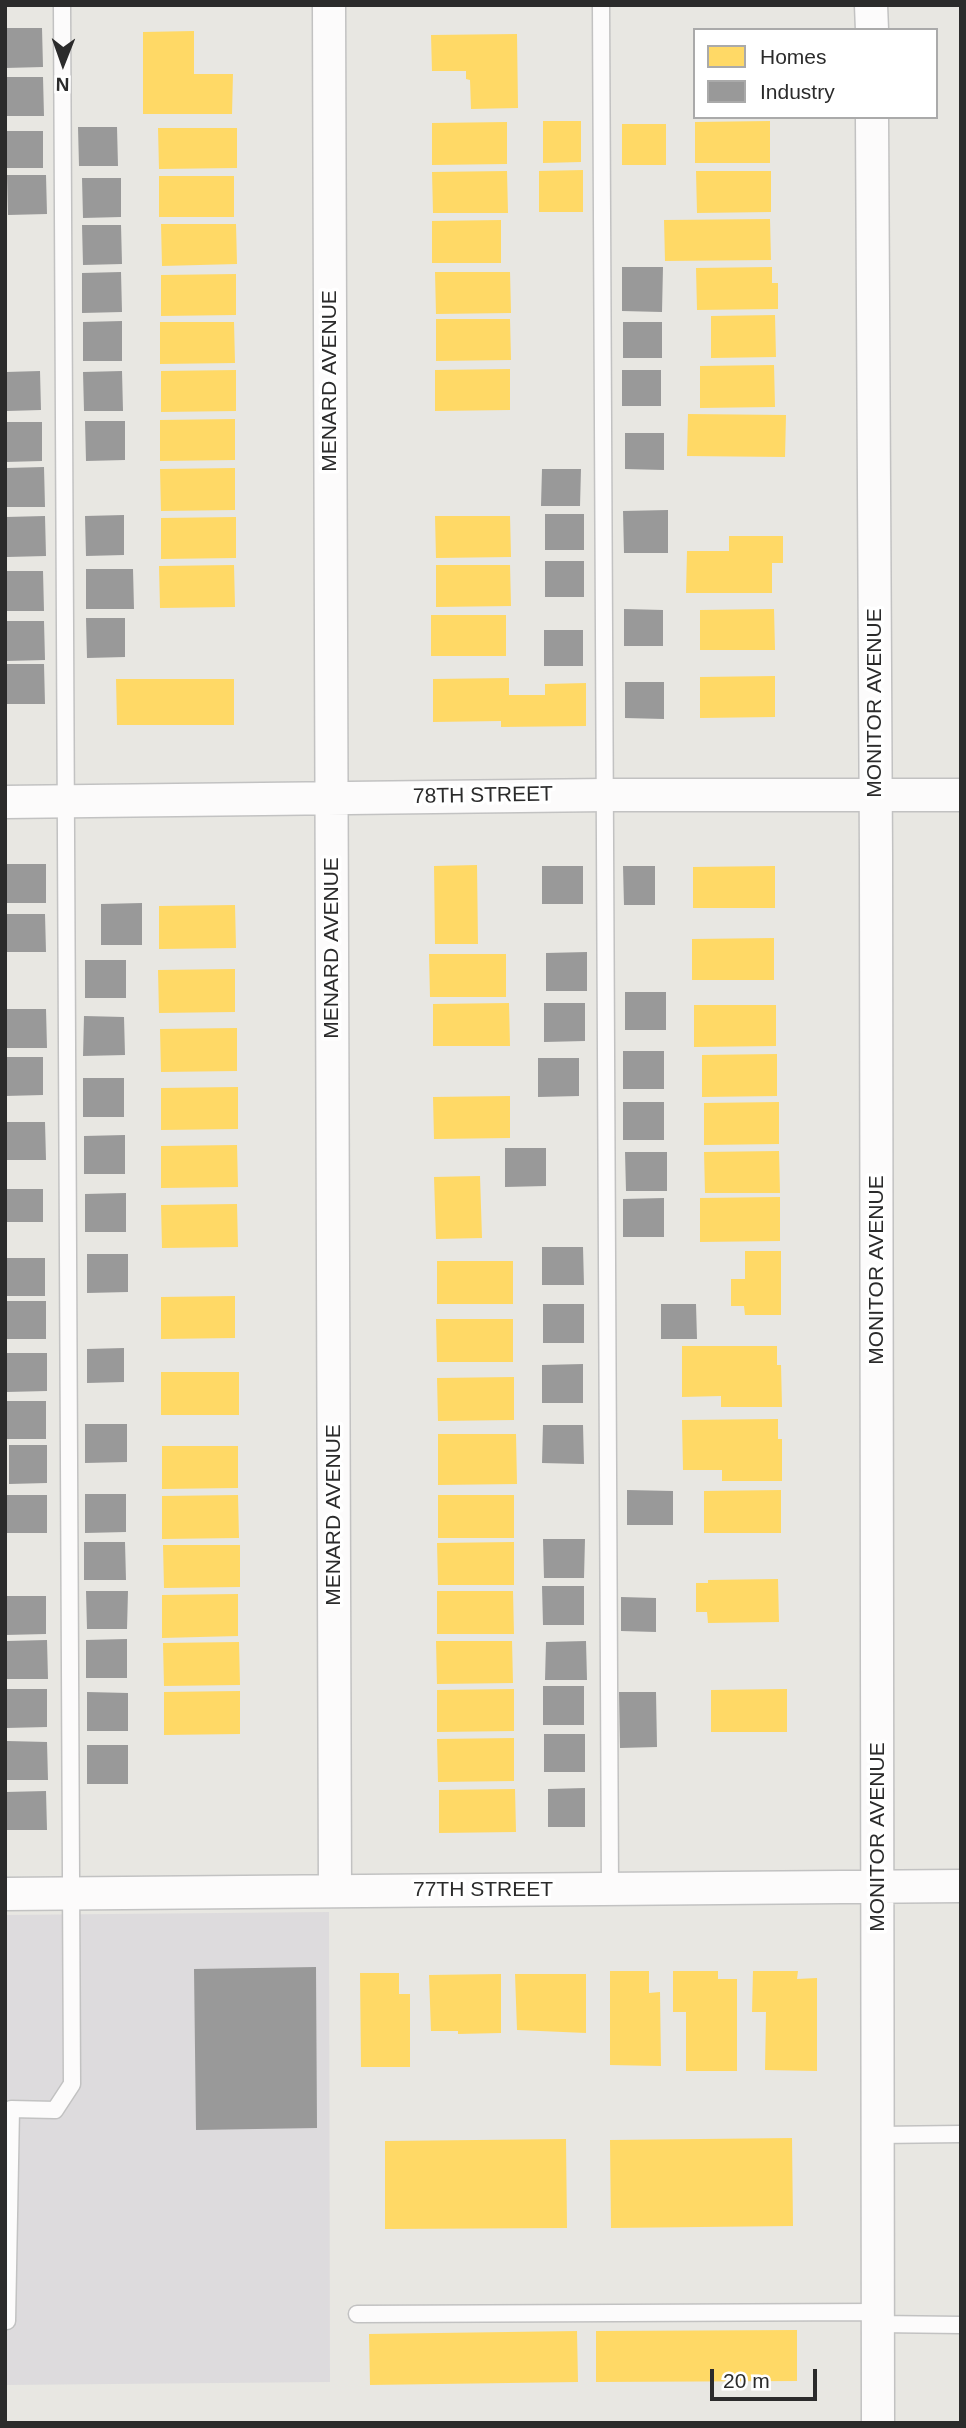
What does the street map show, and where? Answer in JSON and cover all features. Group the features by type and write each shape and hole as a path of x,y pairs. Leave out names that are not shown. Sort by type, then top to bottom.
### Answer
{"street":[{"name":"MENARD AVENUE","path":"329,5 335,1891"},
{"path":"871,5 872,28"},
{"name":"MONITOR AVENUE","path":"872,119 878,2423"},
{"name":"78TH STREET","path":"5,802 606,795 961,795"},
{"name":"77TH STREET","path":"5,1894 961,1886"}],"lane":[{"path":"7,2321 11,2109 55,2110 72,2084 62,5"},
{"path":"601,5 610,1889"},
{"path":"879,2135 961,2134"},
{"path":"357,2314 878,2318 961,2325"}],"shaded area":[{"path":"329,1912 330,2382 5,2385 5,1915"}],"building: Homes":[{"path":"194,31 194,74 233,74 232,114 143,114 143,32"},
{"path":"517,34 518,108 471,109 470,80 466,79 466,71 432,71 431,35"},
{"path":"543,121 581,121 581,162 543,163"},
{"path":"770,121 770,163 695,163 695,122"},
{"path":"507,122 507,164 432,165 432,123"},
{"path":"622,124 666,124 666,165 622,165"},
{"path":"158,128 237,128 237,168 159,169"},
{"path":"583,170 583,212 539,212 539,171"},
{"path":"507,171 508,213 433,213 432,172"},
{"path":"696,171 771,171 771,212 697,213"},
{"path":"159,176 234,176 234,217 159,217"},
{"path":"770,219 771,260 665,261 664,220"},
{"path":"501,220 501,263 432,263 432,221"},
{"path":"161,224 236,224 237,264 162,266"},
{"path":"772,267 772,283 778,283 778,309 697,310 696,268"},
{"path":"435,272 510,272 511,313 436,314"},
{"path":"236,274 236,315 161,316 161,275"},
{"path":"775,315 776,357 711,358 711,316"},
{"path":"436,319 510,319 511,360 436,361"},
{"path":"160,322 234,322 235,363 160,364"},
{"path":"774,365 775,407 700,408 700,366"},
{"path":"510,369 510,410 435,411 435,370"},
{"path":"236,370 236,411 161,412 161,371"},
{"path":"688,414 786,415 785,457 687,456"},
{"path":"235,419 235,460 160,461 160,420"},
{"path":"235,468 235,510 161,511 160,469"},
{"path":"435,516 510,516 511,557 436,558"},
{"path":"236,517 236,558 161,559 161,518"},
{"path":"729,536 783,536 783,563 772,563 772,593 686,593 687,551 729,551"},
{"path":"234,565 235,607 160,608 159,566"},
{"path":"436,565 510,565 511,606 436,607"},
{"path":"774,609 775,650 700,650 700,610"},
{"path":"431,615 506,615 506,656 431,656"},
{"path":"775,676 775,717 700,718 700,677"},
{"path":"509,678 509,695 545,695 545,684 586,683 586,726 501,727 501,721 433,722 433,679"},
{"path":"116,679 234,679 234,725 117,725"},
{"path":"477,865 478,944 435,944 434,866"},
{"path":"775,866 775,908 693,908 693,867"},
{"path":"235,905 236,948 159,949 159,906"},
{"path":"774,938 774,980 692,980 692,939"},
{"path":"429,954 506,954 506,997 430,997"},
{"path":"235,969 235,1012 159,1013 158,970"},
{"path":"509,1003 510,1046 433,1046 433,1004"},
{"path":"694,1005 776,1005 776,1046 694,1047"},
{"path":"237,1028 237,1071 161,1072 160,1029"},
{"path":"777,1054 777,1096 702,1097 702,1055"},
{"path":"238,1087 238,1129 161,1130 161,1088"},
{"path":"510,1096 510,1138 434,1139 433,1097"},
{"path":"779,1102 779,1144 704,1145 704,1103"},
{"path":"237,1145 238,1187 161,1188 161,1146"},
{"path":"779,1151 780,1193 705,1193 704,1152"},
{"path":"480,1176 482,1238 436,1239 434,1177"},
{"path":"780,1197 780,1241 700,1242 700,1198"},
{"path":"237,1204 238,1247 162,1248 161,1205"},
{"path":"745,1251 781,1251 781,1315 745,1315 744,1306 731,1306 731,1279 745,1279"},
{"path":"437,1261 513,1261 513,1304 437,1304"},
{"path":"235,1296 235,1338 161,1339 161,1297"},
{"path":"436,1319 513,1319 513,1362 437,1362"},
{"path":"682,1346 777,1346 777,1365 781,1365 782,1407 721,1407 721,1396 682,1397"},
{"path":"161,1372 239,1372 239,1415 161,1415"},
{"path":"514,1377 514,1420 438,1421 437,1378"},
{"path":"778,1419 778,1439 782,1439 782,1481 722,1481 722,1470 683,1470 682,1420"},
{"path":"438,1434 516,1434 517,1484 438,1485"},
{"path":"162,1446 238,1446 238,1488 162,1489"},
{"path":"781,1490 781,1533 704,1533 704,1491"},
{"path":"238,1495 239,1538 162,1539 162,1496"},
{"path":"438,1495 514,1495 514,1538 438,1538"},
{"path":"514,1542 514,1585 438,1585 437,1543"},
{"path":"163,1545 240,1545 240,1587 164,1588"},
{"path":"778,1579 779,1622 708,1623 707,1612 696,1612 696,1583 708,1583 708,1580"},
{"path":"437,1591 513,1591 514,1634 437,1634"},
{"path":"238,1594 238,1636 162,1638 162,1595"},
{"path":"436,1641 512,1641 513,1683 437,1684"},
{"path":"239,1642 240,1685 164,1686 163,1643"},
{"path":"514,1689 514,1731 437,1732 437,1690"},
{"path":"787,1689 787,1732 711,1732 711,1690"},
{"path":"240,1691 240,1734 164,1735 164,1692"},
{"path":"514,1738 514,1781 438,1782 437,1739"},
{"path":"515,1789 516,1832 439,1833 439,1790"},
{"path":"610,1971 649,1971 649,1993 660,1992 661,2066 610,2065"},
{"path":"673,1971 718,1971 718,1979 737,1979 737,2071 686,2071 686,2012 673,2012"},
{"path":"753,1971 798,1971 797,1979 817,1978 817,2071 765,2070 766,2012 752,2012"},
{"path":"360,1973 399,1973 399,1994 410,1994 410,2067 361,2067"},
{"path":"501,1974 501,2033 458,2034 458,2031 431,2031 429,1975"},
{"path":"515,1974 586,1974 586,2033 517,2030"},
{"path":"792,2138 793,2226 611,2228 610,2140"},
{"path":"566,2139 567,2228 385,2229 385,2141"},
{"path":"797,2330 797,2381 596,2382 596,2331"},
{"path":"577,2331 578,2382 370,2385 369,2334"}],"building: Industry":[{"path":"5,28 42,28 43,67 5,68"},
{"path":"5,77 43,77 44,116 5,116"},
{"path":"78,127 117,127 118,166 79,166"},
{"path":"5,131 43,131 43,168 5,168"},
{"path":"7,175 46,175 47,214 8,215"},
{"path":"82,178 121,178 121,217 83,218"},
{"path":"82,225 121,225 122,264 83,265"},
{"path":"622,267 663,267 662,312 622,311"},
{"path":"121,272 122,312 82,313 82,273"},
{"path":"122,321 122,361 83,361 83,322"},
{"path":"623,322 662,322 662,358 623,358"},
{"path":"622,370 661,370 661,406 622,406"},
{"path":"40,371 41,410 7,411 6,372"},
{"path":"122,371 123,411 84,411 83,372"},
{"path":"85,421 125,421 125,460 86,461"},
{"path":"5,422 42,422 42,461 5,462"},
{"path":"625,433 664,433 664,470 625,469"},
{"path":"44,467 45,507 6,507 6,468"},
{"path":"542,469 581,469 580,506 541,506"},
{"path":"668,510 668,553 624,553 623,511"},
{"path":"545,514 584,514 584,550 545,550"},
{"path":"124,515 124,555 86,556 85,516"},
{"path":"45,516 46,556 7,557 6,517"},
{"path":"545,561 584,561 584,597 545,597"},
{"path":"86,569 133,569 134,609 86,609"},
{"path":"5,571 43,571 44,611 5,611"},
{"path":"624,609 663,610 663,646 624,646"},
{"path":"86,618 125,618 125,657 87,658"},
{"path":"6,621 44,621 45,660 6,661"},
{"path":"544,630 583,630 583,666 544,666"},
{"path":"5,664 44,664 45,704 6,704"},
{"path":"625,682 664,682 664,719 625,718"},
{"path":"5,864 46,864 46,903 5,903"},
{"path":"542,866 583,866 583,904 542,904"},
{"path":"623,866 655,866 655,905 624,905"},
{"path":"142,903 142,945 101,945 101,904"},
{"path":"5,914 45,914 46,952 5,952"},
{"path":"587,952 587,991 546,991 546,953"},
{"path":"85,960 126,960 126,998 85,998"},
{"path":"625,992 666,992 666,1030 625,1030"},
{"path":"544,1003 585,1003 585,1041 544,1042"},
{"path":"5,1009 46,1009 47,1048 5,1048"},
{"path":"84,1016 124,1017 125,1055 83,1056"},
{"path":"623,1051 664,1051 664,1089 623,1089"},
{"path":"5,1057 43,1057 43,1095 5,1096"},
{"path":"538,1058 579,1058 579,1096 538,1097"},
{"path":"83,1078 124,1078 124,1117 83,1117"},
{"path":"623,1102 664,1102 664,1140 623,1140"},
{"path":"5,1122 45,1122 46,1160 5,1160"},
{"path":"125,1135 125,1174 84,1174 84,1136"},
{"path":"505,1148 546,1148 546,1186 505,1187"},
{"path":"625,1152 667,1152 667,1191 626,1191"},
{"path":"6,1189 43,1189 43,1222 6,1222"},
{"path":"126,1193 126,1232 85,1232 85,1194"},
{"path":"664,1198 664,1237 623,1237 623,1199"},
{"path":"542,1247 583,1247 584,1285 542,1285"},
{"path":"87,1254 128,1254 128,1292 87,1293"},
{"path":"5,1258 45,1258 45,1296 5,1296"},
{"path":"5,1301 46,1301 46,1339 5,1339"},
{"path":"543,1304 584,1304 584,1343 543,1343"},
{"path":"661,1304 696,1304 697,1339 661,1339"},
{"path":"124,1348 124,1382 87,1383 87,1349"},
{"path":"6,1353 47,1353 47,1391 6,1392"},
{"path":"583,1364 583,1403 542,1403 542,1365"},
{"path":"5,1401 46,1401 46,1439 5,1439"},
{"path":"85,1424 127,1424 127,1462 85,1463"},
{"path":"543,1425 583,1425 584,1464 542,1463"},
{"path":"9,1445 47,1445 47,1483 9,1484"},
{"path":"627,1490 673,1491 673,1525 627,1525"},
{"path":"85,1494 126,1494 126,1532 85,1533"},
{"path":"6,1495 47,1495 47,1533 6,1533"},
{"path":"543,1539 585,1539 584,1578 544,1578"},
{"path":"84,1542 125,1542 126,1580 84,1580"},
{"path":"542,1586 584,1586 584,1625 543,1625"},
{"path":"86,1591 128,1591 127,1629 87,1629"},
{"path":"5,1596 46,1596 46,1634 5,1635"},
{"path":"621,1597 656,1598 656,1632 621,1631"},
{"path":"127,1639 127,1678 86,1678 86,1640"},
{"path":"47,1640 48,1679 6,1679 7,1641"},
{"path":"586,1641 587,1680 545,1680 546,1642"},
{"path":"543,1686 584,1686 584,1725 543,1725"},
{"path":"6,1689 47,1689 47,1727 6,1728"},
{"path":"87,1692 128,1693 128,1731 87,1731"},
{"path":"619,1692 656,1692 657,1747 620,1748"},
{"path":"544,1734 585,1734 585,1772 544,1772"},
{"path":"7,1741 47,1742 48,1780 6,1780"},
{"path":"87,1745 128,1745 128,1784 87,1784"},
{"path":"585,1788 585,1827 548,1827 548,1789"},
{"path":"46,1791 47,1830 5,1830 6,1792"},
{"path":"316,1967 317,2128 196,2130 194,1969"}]}
